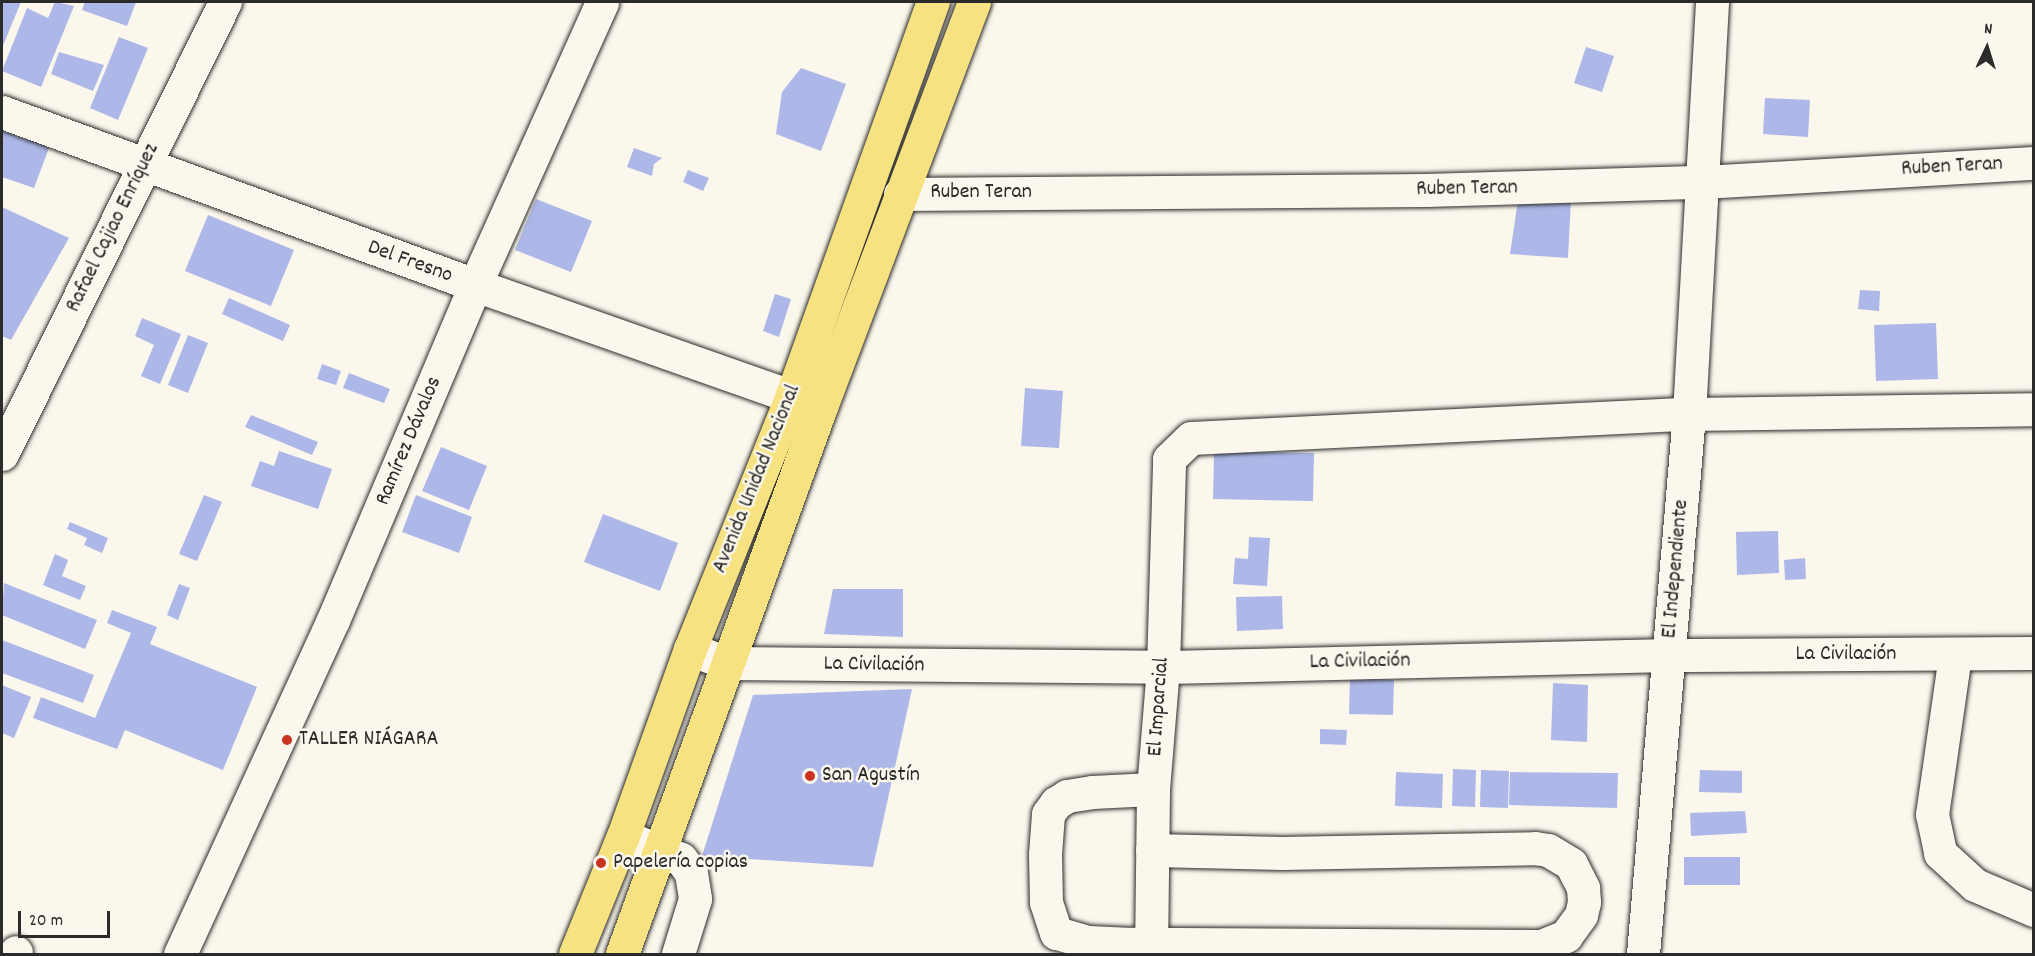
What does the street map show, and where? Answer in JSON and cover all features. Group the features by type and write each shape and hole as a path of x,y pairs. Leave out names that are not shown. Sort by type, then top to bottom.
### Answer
{"main road":[{"name":"Avenida Unidad Nacional","path":"622,954 726,663 806,401 933,2"},
{"name":"Avenida Unidad Nacional","path":"575,954 623,836 690,649 900,194 974,2"}],"street":[{"name":"Rafael Cajiao Enríquez","path":"2,454 225,2"},
{"name":"Ramírez Dávalos","path":"180,954 333,620 475,285 602,2"},
{"name":"El Independiente","path":"1643,954 1649,849 1669,655 1689,414 1712,2"},
{"name":"Del Fresno","path":"2,112 475,285 806,401"},
{"name":"Ruben Teran","path":"900,194 1426,190 1702,183 2034,162"},
{"path":"1689,414 2034,409"},
{"name":"El Imparcial","path":"1151,949 1153,789 1163,667 1168,459 1191,438 1689,414"},
{"name":"La Civilación","path":"690,649 726,663 1163,667 1669,655 2034,653"},
{"path":"1955,655 1932,814 1940,853 1975,885 2034,910"},
{"path":"1152,850 1282,853 1535,848 1548,850 1571,864 1579,876 1584,902 1581,915 1566,936 1541,946 1151,949 1088,942 1056,933 1046,902 1045,854 1048,814 1067,796 1153,789"},
{"path":"623,836 681,859 695,884 695,899 678,954"}],"building":[{"path":"2,2 21,2 2,48"},
{"path":"55,2 74,6 41,87 2,71 27,8 48,18"},
{"path":"85,2 136,2 127,26 82,10"},
{"path":"119,37 148,48 118,120 90,108"},
{"path":"1586,47 1614,56 1602,92 1574,83"},
{"path":"59,52 104,65 93,91 51,74"},
{"path":"801,68 846,84 821,151 776,134 782,92"},
{"path":"1765,98 1810,100 1808,137 1763,134"},
{"path":"2,130 26,140 30,132 52,140 34,188 2,177"},
{"path":"634,148 662,158 654,164 652,176 627,167"},
{"path":"688,170 709,178 703,191 683,182"},
{"path":"1571,198 1568,258 1510,254 1518,200"},
{"path":"536,199 592,221 571,272 515,250"},
{"path":"2,207 69,238 11,340 2,336"},
{"path":"208,215 294,250 271,306 185,271"},
{"path":"1860,290 1880,291 1879,311 1858,309"},
{"path":"775,294 791,299 779,337 763,331"},
{"path":"229,298 290,325 283,341 222,314"},
{"path":"142,318 181,334 160,384 141,376 154,345 135,336"},
{"path":"1936,323 1938,379 1876,381 1874,325"},
{"path":"188,335 208,343 188,393 168,385"},
{"path":"322,364 341,371 336,385 317,379"},
{"path":"349,373 390,389 384,403 343,388"},
{"path":"1025,388 1063,391 1059,448 1021,446"},
{"path":"251,415 318,442 312,455 245,427"},
{"path":"441,447 487,466 469,510 422,491"},
{"path":"279,451 332,469 318,509 251,486 260,461 274,466"},
{"path":"1214,452 1314,453 1313,501 1213,499"},
{"path":"204,495 222,502 197,561 179,554"},
{"path":"416,495 472,517 459,553 402,532"},
{"path":"603,514 678,543 660,591 584,562"},
{"path":"70,522 108,538 102,553 84,545 87,538 67,529"},
{"path":"1778,531 1779,573 1737,575 1736,532"},
{"path":"1249,537 1270,538 1267,586 1233,584 1235,558 1248,559"},
{"path":"55,554 68,560 62,576 86,586 80,600 43,585"},
{"path":"1805,558 1806,579 1785,580 1784,560"},
{"path":"4,583 97,620 85,649 2,615"},
{"path":"179,584 190,588 178,620 167,615"},
{"path":"833,589 903,589 903,637 824,634"},
{"path":"1282,596 1283,629 1237,631 1236,597"},
{"path":"112,610 157,627 150,644 257,687 223,770 125,730 117,749 33,718 41,697 95,718 131,633 107,623"},
{"path":"2,640 94,675 83,703 2,673"},
{"path":"1350,678 1394,680 1393,715 1349,714"},
{"path":"1553,683 1588,685 1587,742 1551,740"},
{"path":"2,685 31,697 14,738 2,733"},
{"name":"San Agustín","path":"912,689 873,867 702,856 753,695"},
{"path":"1320,729 1347,730 1346,745 1320,744"},
{"path":"1453,769 1476,770 1475,807 1452,806"},
{"path":"1481,770 1509,771 1508,808 1480,807"},
{"path":"1700,770 1742,771 1742,793 1699,792"},
{"path":"1396,772 1443,774 1442,808 1395,806"},
{"path":"1510,772 1618,773 1617,808 1509,805"},
{"path":"1745,811 1747,833 1691,836 1690,813"},
{"path":"1684,857 1740,857 1740,885 1684,885"}],"place":[{"name":"TALLER NIÁGARA","path":"287,740"},
{"name":"San Agustín","path":"810,776"},
{"name":"Papelería copias","path":"601,863"}]}
